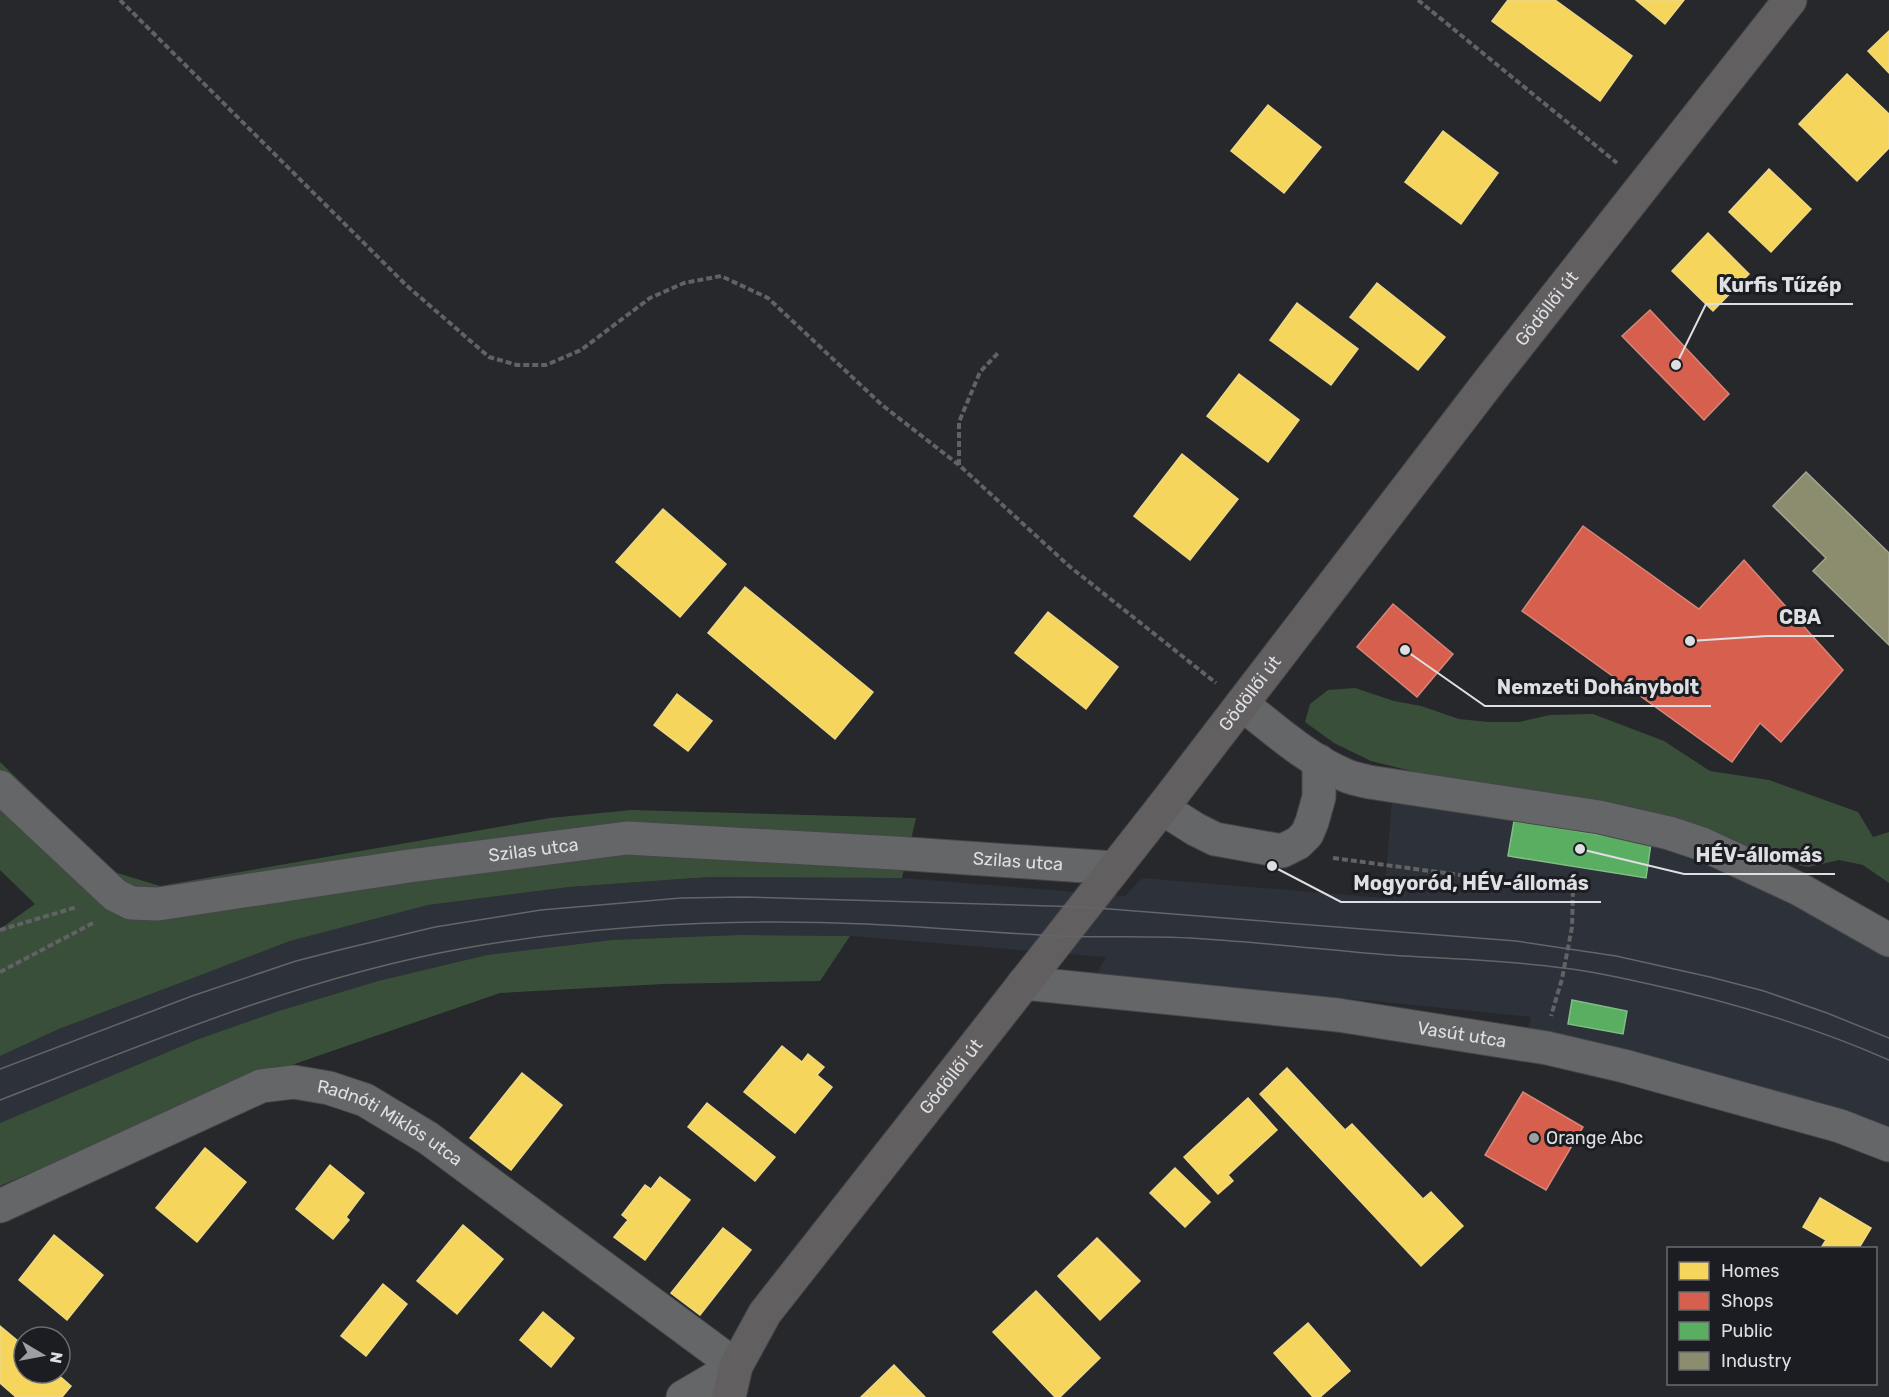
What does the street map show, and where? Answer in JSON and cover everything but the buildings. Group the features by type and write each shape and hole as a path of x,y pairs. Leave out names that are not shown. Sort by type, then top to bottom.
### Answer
{"main road":[{"name":"Gödöllői út","path":"733,1381 765,1312 1162,808 1491,379 1790,0"}],"street":[{"path":"1242,704 1295,746 1347,776 1369,782 1599,816 1669,833 1702,844 1799,889 1889,940"},
{"path":"1162,808 1215,839 1282,851 1298,843 1312,822 1319,796 1319,761"},
{"path":"0,787 70,855 123,899"},
{"name":"Szilas utca","path":"123,899 158,904 409,866 627,838 1114,868"},
{"name":"Vasút utca","path":"1024,983 1338,1015 1546,1048 1624,1066 1840,1126 1889,1145"},
{"name":"Radnóti Miklós utca","path":"0,1206 261,1086 294,1082 329,1088 366,1100 428,1138 733,1381"},
{"path":"683,1397 733,1381"}],"path":[{"path":"120,0 406,285 489,357 518,365 546,365 581,350 650,298 684,283 721,276 768,298 882,405 959,465 1070,566 1242,704"},
{"path":"1418,0 1644,186"},
{"path":"959,465 958,422 980,372 998,353"},
{"path":"1282,851 1573,890 1572,927 1560,988 1552,1010 1546,1048"},
{"path":"0,930 123,899"},
{"path":"0,972 123,899"}],"shaded area":[{"path":"1392,802 1689,846 1889,954 1889,1132 1526,1035 1531,1017 1097,973 1106,957 850,936 738,935 612,940 487,955 378,981 196,1040 0,1123 0,1056 59,1029 290,941 428,905 569,887 709,877 902,878 1125,896 1142,878 1384,898"}],"green space":[{"path":"1355,688 1459,719 1519,722 1550,715 1593,714 1664,741 1710,771 1769,780 1858,812 1873,837 1889,832 1889,883 1863,865 1839,860 1809,867 1773,861 1371,761 1334,743 1305,722 1310,704 1328,690"},
{"path":"0,762 114,872 160,886 550,818 631,810 916,818 902,878 709,877 569,887 428,905 290,941 59,1029 0,1056 0,929 35,904 0,870"},
{"path":"738,935 850,936 820,981 663,984 500,993 245,1081 0,1186 0,1123 196,1040 279,1011 378,981 487,955 612,940"}],"tram line":[{"path":"0,1069 192,996 296,961 339,950 435,927 541,910 681,898 743,897 1084,907 1516,941 1616,956 1764,991 1889,1038"},
{"path":"0,1100 170,1034 284,994 401,961 460,949 561,934 714,923 815,922 1060,936 1187,938 1542,965 1606,975 1711,999 1801,1026 1889,1060"}],"place":[{"name":"Kurfis Tűzép","path":"1676,365"},
{"name":"CBA","path":"1690,641"},
{"name":"Nemzeti Dohánybolt","path":"1405,650"},
{"name":"HÉV-állomás","path":"1580,849"},
{"name":"Mogyoród, HÉV-állomás","path":"1272,866"},
{"name":"Orange Abc","path":"1534,1138"}]}
